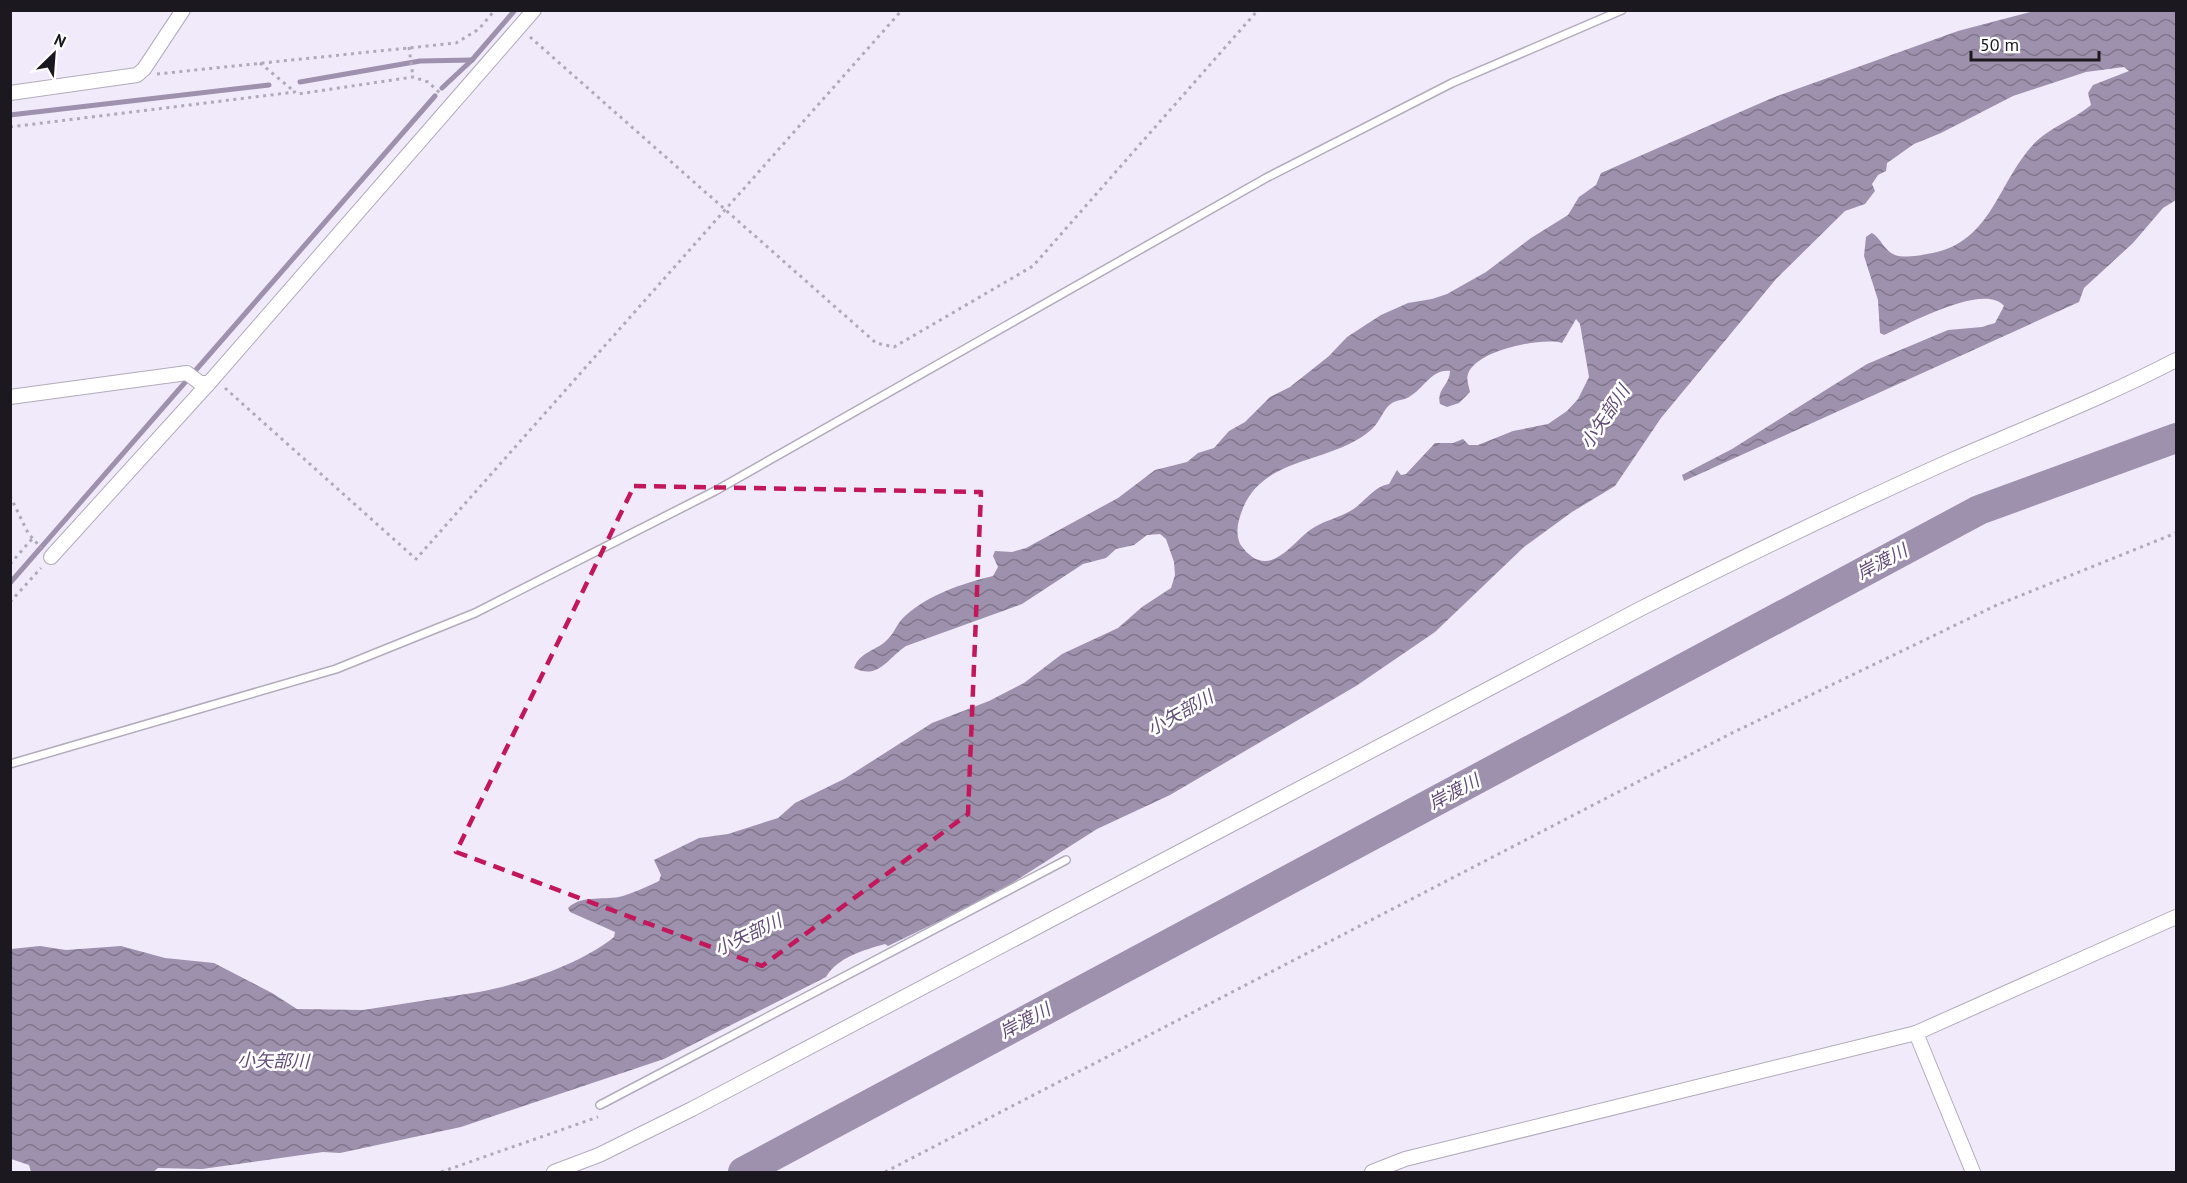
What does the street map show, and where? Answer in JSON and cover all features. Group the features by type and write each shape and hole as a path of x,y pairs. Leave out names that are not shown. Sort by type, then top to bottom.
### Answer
{"street":[{"path":"10,93 137,75 144,69 183,10"},
{"path":"51,557 534,10"},
{"path":"554,1173 599,1155 692,1109 1640,609 1774,542 1953,460 2115,392 2176,360"},
{"path":"10,397 187,373 205,383"},
{"path":"1372,1173 1405,1159 1916,1033 2176,917"},
{"path":"1916,1033 1973,1173"},
{"path":"1405,1159 1410,1173"}],"lane":[{"path":"10,764 336,669 475,613 715,491 1266,178 1452,83 1622,10"},
{"path":"600,1105 1066,860"}],"path":[{"path":"144,69 162,75 456,43 479,29 495,10"},
{"path":"205,383 224,388 416,559 902,10"},
{"path":"519,28 876,344 894,347 1033,266 1258,10"},
{"path":"409,47 413,76"},
{"path":"260,63 298,94 413,76 428,82 451,104"},
{"path":"10,126 295,92"},
{"path":"10,495 36,543"},
{"path":"885,1173 1730,734 1997,605 2176,532"},
{"path":"10,564 32,539"},
{"path":"10,602 51,557"},
{"path":"441,1173 603,1115 600,1105"}],"highlighted area":[{"path":"634,486 981,492 968,814 762,966 456,852"}],"water":[{"name":"小矢部川","path":"2034,11 2176,11 2176,200 2163,208 2133,243 2084,288 2079,302 1684,481 1682,475 1732,449 1867,364 1948,330 1982,327 1995,323 2004,306 1994,300 1981,299 1946,307 1884,335 1880,333 1878,300 1864,256 1866,237 1872,233 1891,253 1906,257 1948,248 1965,239 1990,212 2019,163 2037,140 2091,105 2088,93 2093,85 2129,71 2124,67 2086,72 2013,96 1941,133 1914,144 1887,163 1886,171 1878,175 1872,184 1875,191 1865,204 1845,211 1776,279 1661,418 1615,486 1572,512 1524,547 1435,632 1356,686 1170,795 1097,829 993,895 888,946 885,944 852,955 837,964 826,977 664,1059 461,1127 340,1153 323,1152 202,1169 158,1168 153,1172 31,1172 29,1165 11,1159 11,949 40,946 66,950 121,946 165,958 214,963 272,993 297,1009 363,1010 479,992 513,984 550,972 585,956 614,937 615,932 570,912 568,908 574,904 587,899 623,896 659,881 661,875 654,860 699,838 728,834 778,818 795,803 844,779 932,723 989,701 1024,683 1062,654 1118,628 1142,607 1171,588 1175,575 1174,562 1166,539 1160,534 1147,535 1134,545 1116,549 1106,558 1083,564 1022,604 906,646 876,670 862,671 854,668 860,658 884,643 902,619 915,608 946,591 993,576 998,567 993,556 995,551 1012,552 1026,548 1118,498 1155,470 1187,462 1198,453 1214,448 1229,431 1245,422 1270,397 1290,387 1329,356 1347,337 1381,315 1408,303 1447,294 1486,272 1531,238 1568,215 1579,197 1596,185 1601,173 1772,98 1958,31","holes":["1576,319 1580,324 1589,377 1578,399 1567,411 1548,424 1513,431 1478,445 1469,445 1463,439 1453,443 1435,443 1406,474 1401,475 1397,470 1389,484 1374,491 1352,510 1310,530 1277,558 1268,561 1259,560 1250,555 1240,544 1238,526 1243,508 1254,491 1268,478 1302,461 1339,449 1356,440 1375,426 1389,406 1414,394 1438,373 1450,371 1440,394 1440,404 1447,407 1459,403 1470,392 1468,374 1483,358 1526,344 1562,343"]}],"waterway":[{"path":"442,88 472,60 515,10"},
{"path":"300,82 420,61 472,60"},
{"path":"10,115 269,85"},
{"path":"10,583 435,96"},
{"name":"岸渡川","path":"743,1172 1979,510 2176,438"}]}
